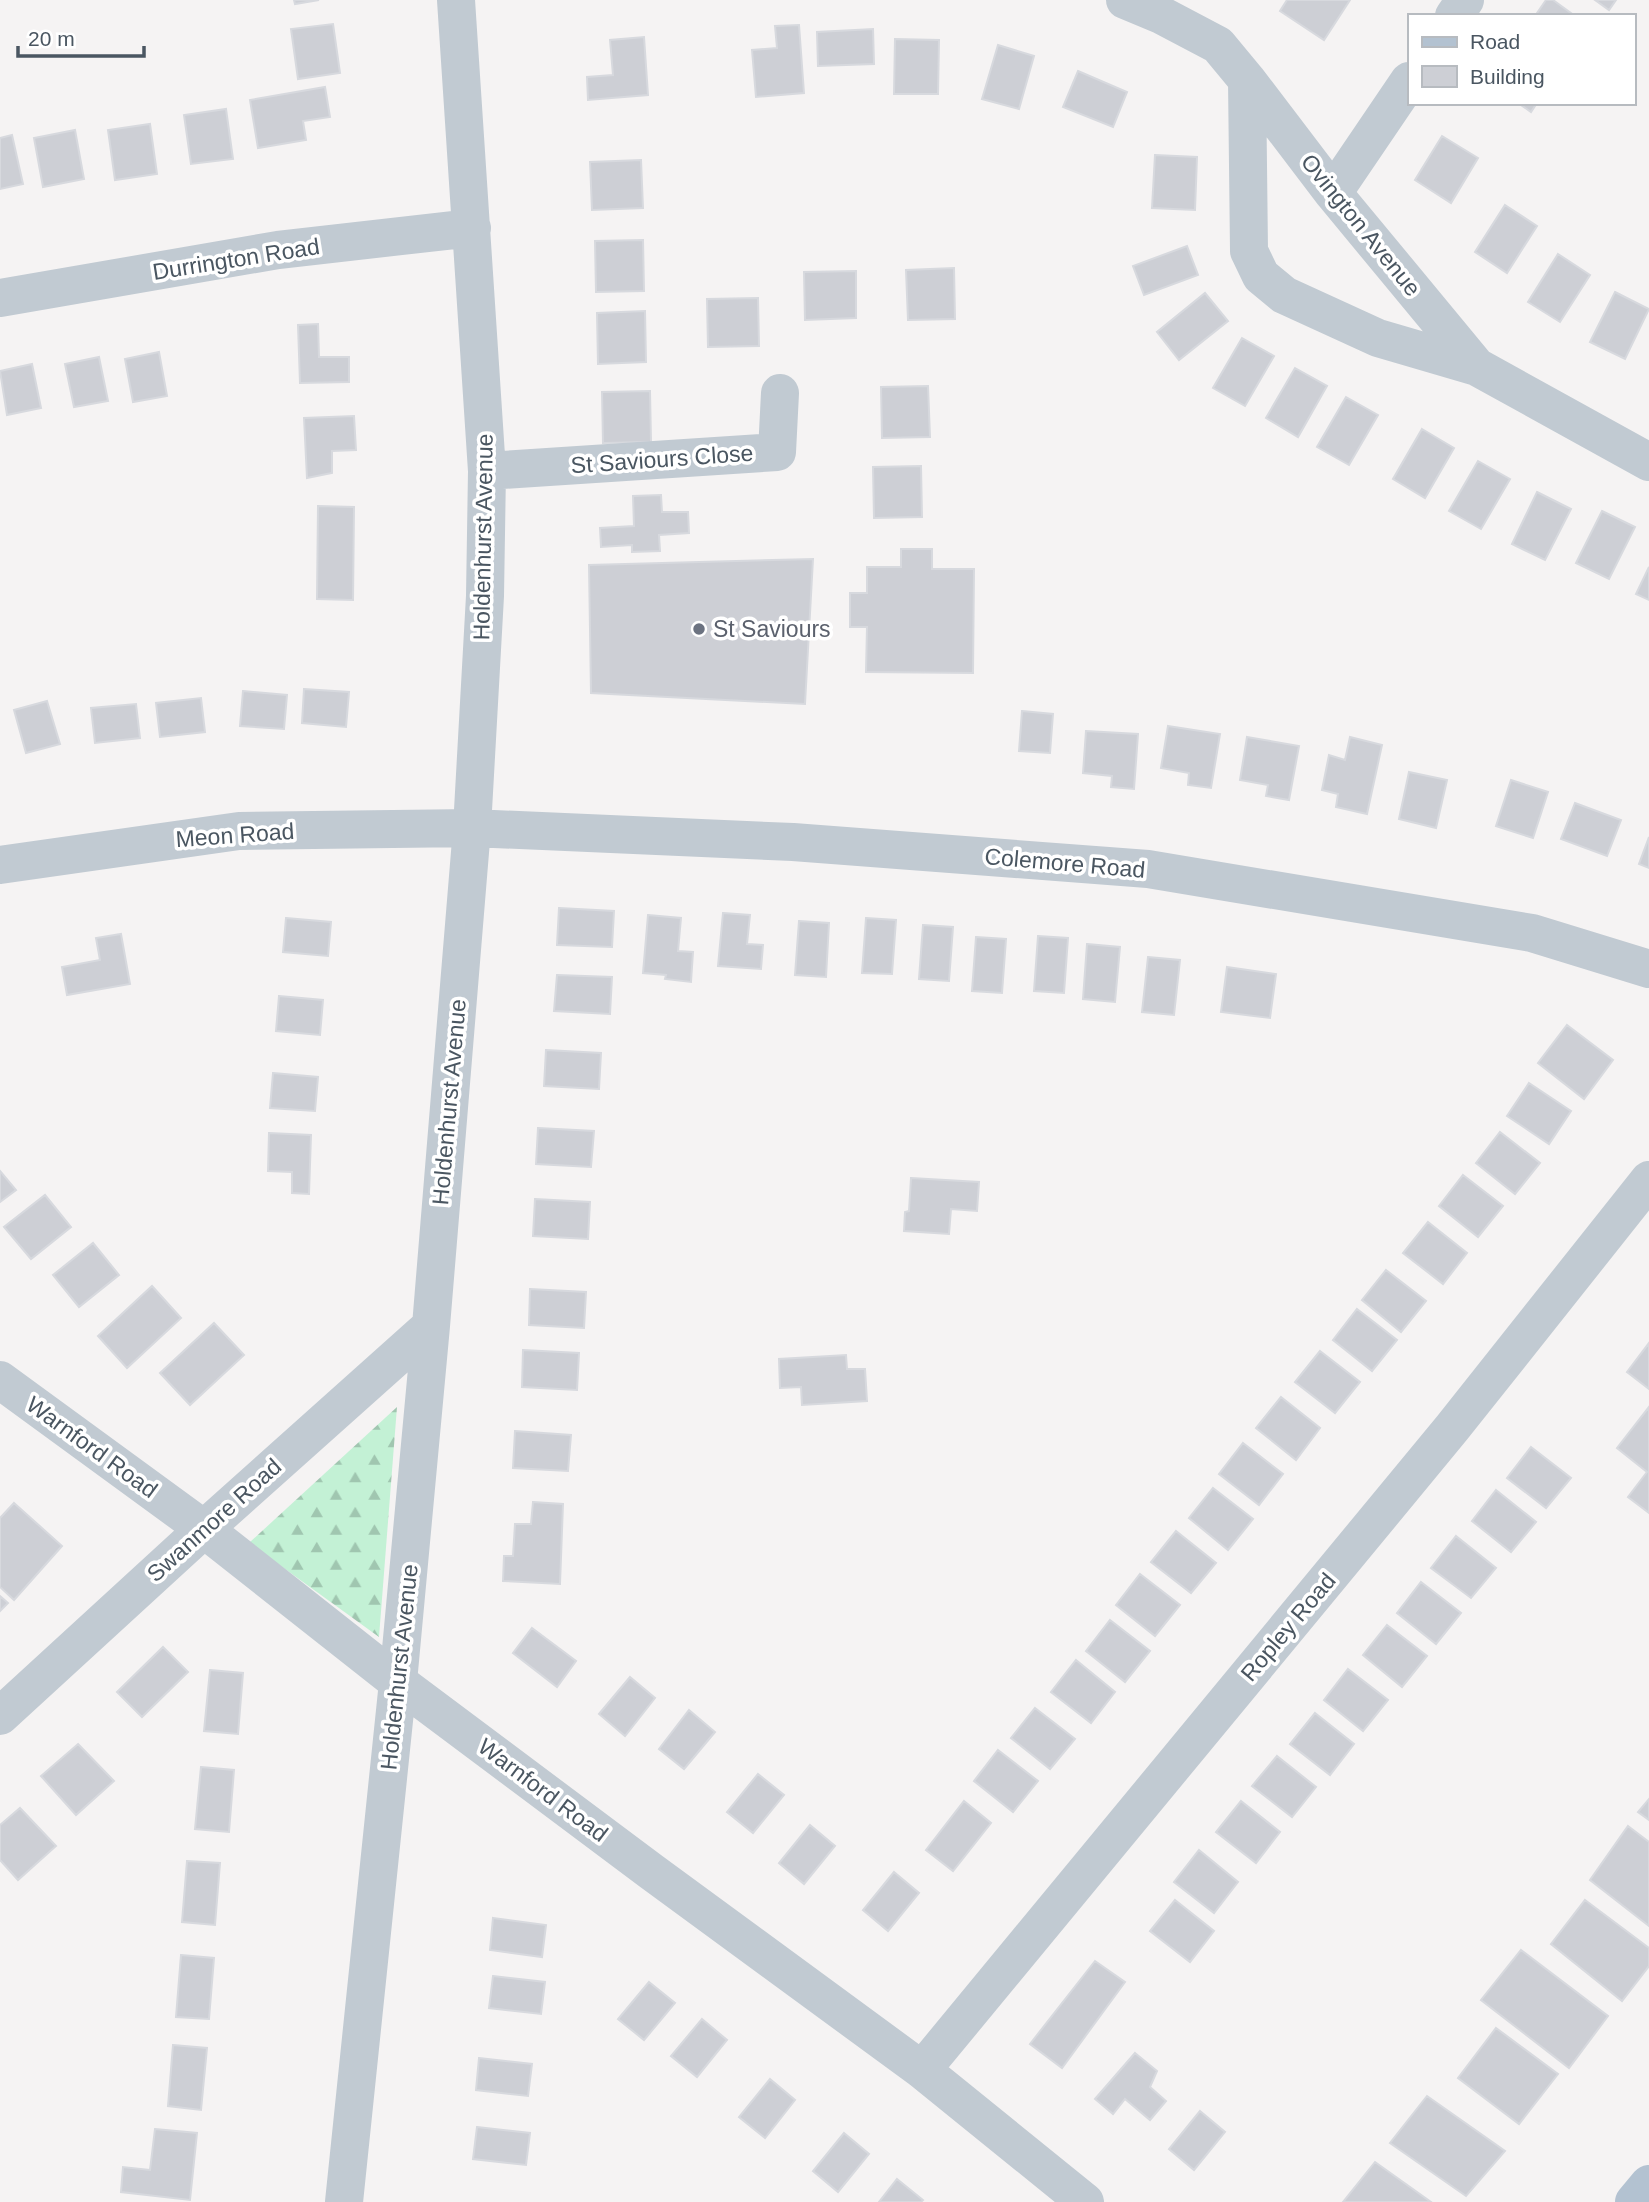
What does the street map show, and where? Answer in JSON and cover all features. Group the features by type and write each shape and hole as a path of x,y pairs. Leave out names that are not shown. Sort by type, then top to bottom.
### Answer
{"main road":[{"path":"1634,2202 1649,2184"}],"street":[{"name":"Holdenhurst Avenue","path":"344,2202 398,1682 431,1326 472,828 485,596 487,471 456,0"},
{"name":"Ovington Avenue","path":"1125,0 1161,15 1218,46 1333,193 1477,367"},
{"name":"Ovington Avenue","path":"1247,80 1249,251 1261,276 1284,295 1378,338 1477,367 1649,462"},
{"path":"1333,193 1408,82"},
{"name":"Durrington Road","path":"0,298 278,250 472,228"},
{"name":"St Saviours Close","path":"487,471 777,452 780,393"},
{"name":"Meon Road","path":"0,865 239,831 472,828"},
{"name":"Colemore Road","path":"472,828 793,842 1148,869 1532,933 1649,970"},
{"name":"Ropley Road","path":"922,2070 1452,1428 1649,1180"},
{"name":"Swanmore Road","path":"0,1716 431,1326"},
{"name":"Warnford Road","path":"0,1380 204,1529 398,1682 922,2070 1085,2202"}],"green space":[{"path":"397,1407 379,1637 249,1543"}],"building":[{"path":"294,0 319,0 295,4"},
{"path":"1287,0 1350,0 1324,40 1280,11"},
{"path":"1546,0 1553,0 1572,14 1536,14"},
{"path":"1595,0 1616,0 1609,10"},
{"path":"333,24 340,73 298,79 291,29"},
{"path":"799,25 804,93 756,97 752,50 777,48 775,26"},
{"path":"873,29 874,64 818,66 817,32"},
{"path":"644,37 648,95 588,100 587,77 613,75 610,40"},
{"path":"895,39 939,40 938,94 894,94"},
{"path":"998,45 1034,56 1019,109 982,99"},
{"path":"1078,71 1127,92 1113,127 1063,107"},
{"path":"325,87 330,117 303,121 306,140 258,148 250,100"},
{"path":"1521,105 1536,105 1531,112"},
{"path":"226,109 233,159 191,164 184,115"},
{"path":"150,124 157,174 115,180 108,130"},
{"path":"75,130 84,179 43,187 34,138"},
{"path":"12,135 23,184 0,189 0,138"},
{"path":"1442,136 1478,158 1451,203 1415,180"},
{"path":"1155,155 1197,157 1195,210 1152,208"},
{"path":"641,160 643,208 592,210 590,162"},
{"path":"1505,205 1537,226 1507,273 1475,252"},
{"path":"643,240 644,291 596,292 595,241"},
{"path":"1187,246 1198,275 1144,295 1133,266"},
{"path":"1558,254 1590,275 1560,322 1528,302"},
{"path":"954,268 955,319 908,320 906,270"},
{"path":"856,271 856,318 805,320 804,272"},
{"path":"1615,292 1649,309 1625,359 1590,342"},
{"path":"1205,293 1228,321 1179,360 1157,332"},
{"path":"758,298 759,346 708,347 707,299"},
{"path":"645,311 646,362 598,364 597,313"},
{"path":"318,324 319,357 349,357 349,382 300,383 298,325"},
{"path":"1242,338 1274,356 1245,406 1213,388"},
{"path":"159,352 167,396 133,402 125,359"},
{"path":"99,357 108,401 74,407 65,364"},
{"path":"32,364 41,408 7,415 0,371"},
{"path":"1295,368 1327,386 1298,437 1266,418"},
{"path":"928,386 930,437 882,438 881,387"},
{"path":"650,391 651,442 603,443 602,392"},
{"path":"1346,397 1378,415 1349,465 1317,447"},
{"path":"354,416 356,450 332,451 332,473 307,478 304,418"},
{"path":"1422,429 1454,448 1425,498 1393,479"},
{"path":"1478,461 1510,479 1481,529 1449,511"},
{"path":"921,466 922,517 874,518 873,467"},
{"path":"1537,492 1571,509 1545,560 1512,544"},
{"path":"661,495 662,512 688,512 689,533 659,535 660,551 632,552 632,545 601,547 600,528 634,526 633,496"},
{"path":"318,506 354,507 353,600 317,599"},
{"path":"1602,511 1635,527 1609,579 1576,563"},
{"path":"901,549 932,549 932,569 974,569 973,673 866,672 867,627 850,627 850,593 867,593 867,567 901,567"},
{"name":"St Saviours","path":"813,559 805,704 591,693 589,565"},
{"path":"1649,567 1649,600 1636,594"},
{"path":"304,689 349,692 346,727 302,723"},
{"path":"243,691 287,695 284,729 240,726"},
{"path":"201,698 205,732 160,737 156,703"},
{"path":"47,701 60,744 26,753 14,710"},
{"path":"136,704 140,738 95,743 91,708"},
{"path":"1022,711 1053,714 1050,753 1019,751"},
{"path":"1168,726 1220,734 1211,788 1188,785 1189,773 1161,768"},
{"path":"1086,731 1138,734 1134,789 1111,787 1112,776 1083,773"},
{"path":"1247,737 1299,746 1289,800 1266,796 1268,785 1240,780"},
{"path":"1350,737 1382,745 1367,814 1336,807 1338,794 1322,790 1329,755 1345,760"},
{"path":"1409,772 1447,780 1436,828 1399,819"},
{"path":"1511,780 1548,792 1533,838 1496,826"},
{"path":"1575,803 1621,820 1607,856 1561,839"},
{"path":"1649,837 1649,868 1639,864"},
{"path":"559,908 614,911 612,947 557,945"},
{"path":"723,913 750,915 747,944 763,945 761,969 718,966"},
{"path":"648,915 681,918 678,951 693,952 691,982 665,979 666,975 643,973"},
{"path":"286,918 331,922 328,956 283,952"},
{"path":"866,918 896,920 892,974 862,973"},
{"path":"799,921 829,923 826,977 795,975"},
{"path":"923,925 953,927 949,981 919,979"},
{"path":"121,934 130,984 67,995 62,967 100,960 96,938"},
{"path":"1038,936 1068,938 1064,993 1034,991"},
{"path":"976,937 1006,939 1002,993 972,991"},
{"path":"1087,944 1120,947 1115,1002 1083,999"},
{"path":"1148,957 1180,960 1174,1015 1142,1012"},
{"path":"1227,967 1276,974 1270,1018 1221,1012"},
{"path":"557,975 612,977 610,1014 554,1011"},
{"path":"279,996 323,1000 320,1035 276,1031"},
{"path":"1567,1025 1613,1060 1584,1099 1538,1063"},
{"path":"546,1050 601,1053 599,1089 544,1086"},
{"path":"273,1073 318,1077 315,1111 270,1108"},
{"path":"1529,1083 1571,1111 1549,1144 1507,1116"},
{"path":"538,1128 594,1131 591,1167 536,1164"},
{"path":"1500,1132 1540,1163 1515,1194 1476,1163"},
{"path":"269,1133 311,1135 309,1194 292,1193 292,1172 268,1171"},
{"path":"0,1171 16,1190 0,1202"},
{"path":"1463,1175 1503,1206 1478,1237 1439,1206"},
{"path":"911,1178 979,1182 977,1211 951,1209 949,1234 904,1231 905,1212 909,1211"},
{"path":"45,1195 71,1227 31,1259 4,1227"},
{"path":"535,1199 590,1202 588,1239 533,1236"},
{"path":"1428,1222 1467,1253 1443,1284 1403,1253"},
{"path":"93,1243 119,1275 79,1307 53,1275"},
{"path":"1386,1270 1426,1301 1401,1332 1362,1300"},
{"path":"152,1286 181,1318 127,1368 98,1336"},
{"path":"530,1289 586,1292 584,1328 529,1325"},
{"path":"1357,1309 1397,1340 1372,1371 1333,1340"},
{"path":"214,1323 244,1355 190,1405 160,1373"},
{"path":"1649,1343 1649,1389 1627,1372"},
{"path":"523,1350 579,1353 577,1390 522,1387"},
{"path":"1320,1351 1360,1382 1335,1413 1295,1382"},
{"path":"846,1355 847,1369 865,1369 867,1401 802,1405 801,1387 780,1388 779,1359"},
{"path":"1281,1397 1320,1428 1296,1460 1256,1428"},
{"path":"1649,1407 1649,1513 1628,1497 1647,1472 1617,1448"},
{"path":"515,1431 571,1435 568,1471 513,1468"},
{"path":"1243,1443 1283,1474 1259,1505 1219,1474"},
{"path":"1531,1447 1571,1478 1546,1508 1507,1478"},
{"path":"1213,1488 1253,1519 1228,1550 1189,1518"},
{"path":"1496,1490 1536,1522 1511,1552 1472,1521"},
{"path":"533,1502 563,1504 560,1584 503,1581 504,1556 513,1556 515,1524 531,1524"},
{"path":"14,1503 62,1546 14,1600 0,1587 0,1518"},
{"path":"1176,1531 1216,1563 1191,1593 1151,1562"},
{"path":"1456,1536 1496,1568 1471,1598 1431,1568"},
{"path":"1140,1574 1180,1605 1155,1636 1116,1605"},
{"path":"1421,1582 1461,1613 1436,1644 1397,1613"},
{"path":"0,1596 8,1603 0,1611"},
{"path":"1110,1620 1150,1651 1125,1682 1086,1651"},
{"path":"1387,1625 1427,1656 1402,1687 1363,1655"},
{"path":"532,1628 576,1661 557,1687 513,1653"},
{"path":"163,1647 188,1672 142,1717 117,1692"},
{"path":"1076,1660 1115,1692 1091,1723 1051,1692"},
{"path":"1348,1669 1388,1700 1363,1731 1324,1700"},
{"path":"210,1670 243,1673 238,1734 204,1731"},
{"path":"630,1677 655,1698 625,1736 599,1714"},
{"path":"1035,1708 1075,1739 1050,1769 1011,1738"},
{"path":"689,1710 715,1732 684,1769 659,1749"},
{"path":"1315,1713 1354,1744 1330,1775 1290,1744"},
{"path":"78,1744 114,1781 76,1815 41,1776"},
{"path":"998,1750 1038,1781 1013,1812 974,1781"},
{"path":"1277,1756 1316,1787 1292,1817 1252,1786"},
{"path":"201,1767 234,1770 229,1832 195,1829"},
{"path":"758,1774 784,1795 753,1833 727,1812"},
{"path":"1649,1799 1649,1820 1638,1812"},
{"path":"964,1801 991,1823 953,1871 926,1850"},
{"path":"1241,1801 1280,1832 1256,1863 1216,1832"},
{"path":"20,1808 56,1846 18,1880 0,1860 0,1825"},
{"path":"810,1825 835,1846 804,1884 779,1863"},
{"path":"1628,1826 1649,1842 1649,1926 1590,1880"},
{"path":"1199,1850 1238,1882 1214,1913 1174,1882"},
{"path":"187,1861 220,1863 215,1925 182,1922"},
{"path":"894,1872 919,1893 888,1931 863,1910"},
{"path":"1175,1900 1214,1931 1190,1962 1150,1931"},
{"path":"1585,1900 1649,1948 1649,1966 1622,2001 1551,1944"},
{"path":"493,1918 546,1925 542,1957 490,1950"},
{"path":"1521,1950 1608,2016 1569,2068 1481,2000"},
{"path":"181,1955 214,1958 209,2019 176,2017"},
{"path":"1095,1961 1125,1982 1062,2068 1030,2044"},
{"path":"493,1976 545,1982 541,2014 489,2008"},
{"path":"649,1982 675,2003 644,2040 618,2019"},
{"path":"702,2019 727,2040 697,2077 671,2056"},
{"path":"1496,2028 1558,2074 1519,2124 1458,2078"},
{"path":"173,2045 207,2048 201,2110 168,2106"},
{"path":"1135,2053 1157,2071 1150,2087 1166,2101 1150,2120 1125,2099 1113,2114 1095,2099"},
{"path":"479,2058 532,2064 528,2096 476,2090"},
{"path":"770,2079 795,2100 765,2138 739,2117"},
{"path":"1427,2096 1505,2151 1466,2196 1390,2143"},
{"path":"1200,2111 1225,2132 1194,2170 1169,2149"},
{"path":"477,2127 530,2133 526,2165 473,2159"},
{"path":"155,2129 197,2133 190,2200 121,2192 123,2167 150,2170"},
{"path":"844,2133 869,2154 838,2192 813,2171"},
{"path":"1375,2162 1431,2202 1343,2202"},
{"path":"897,2179 923,2200 879,2202"}],"place":[{"name":"St Saviours","path":"699,629"}]}
